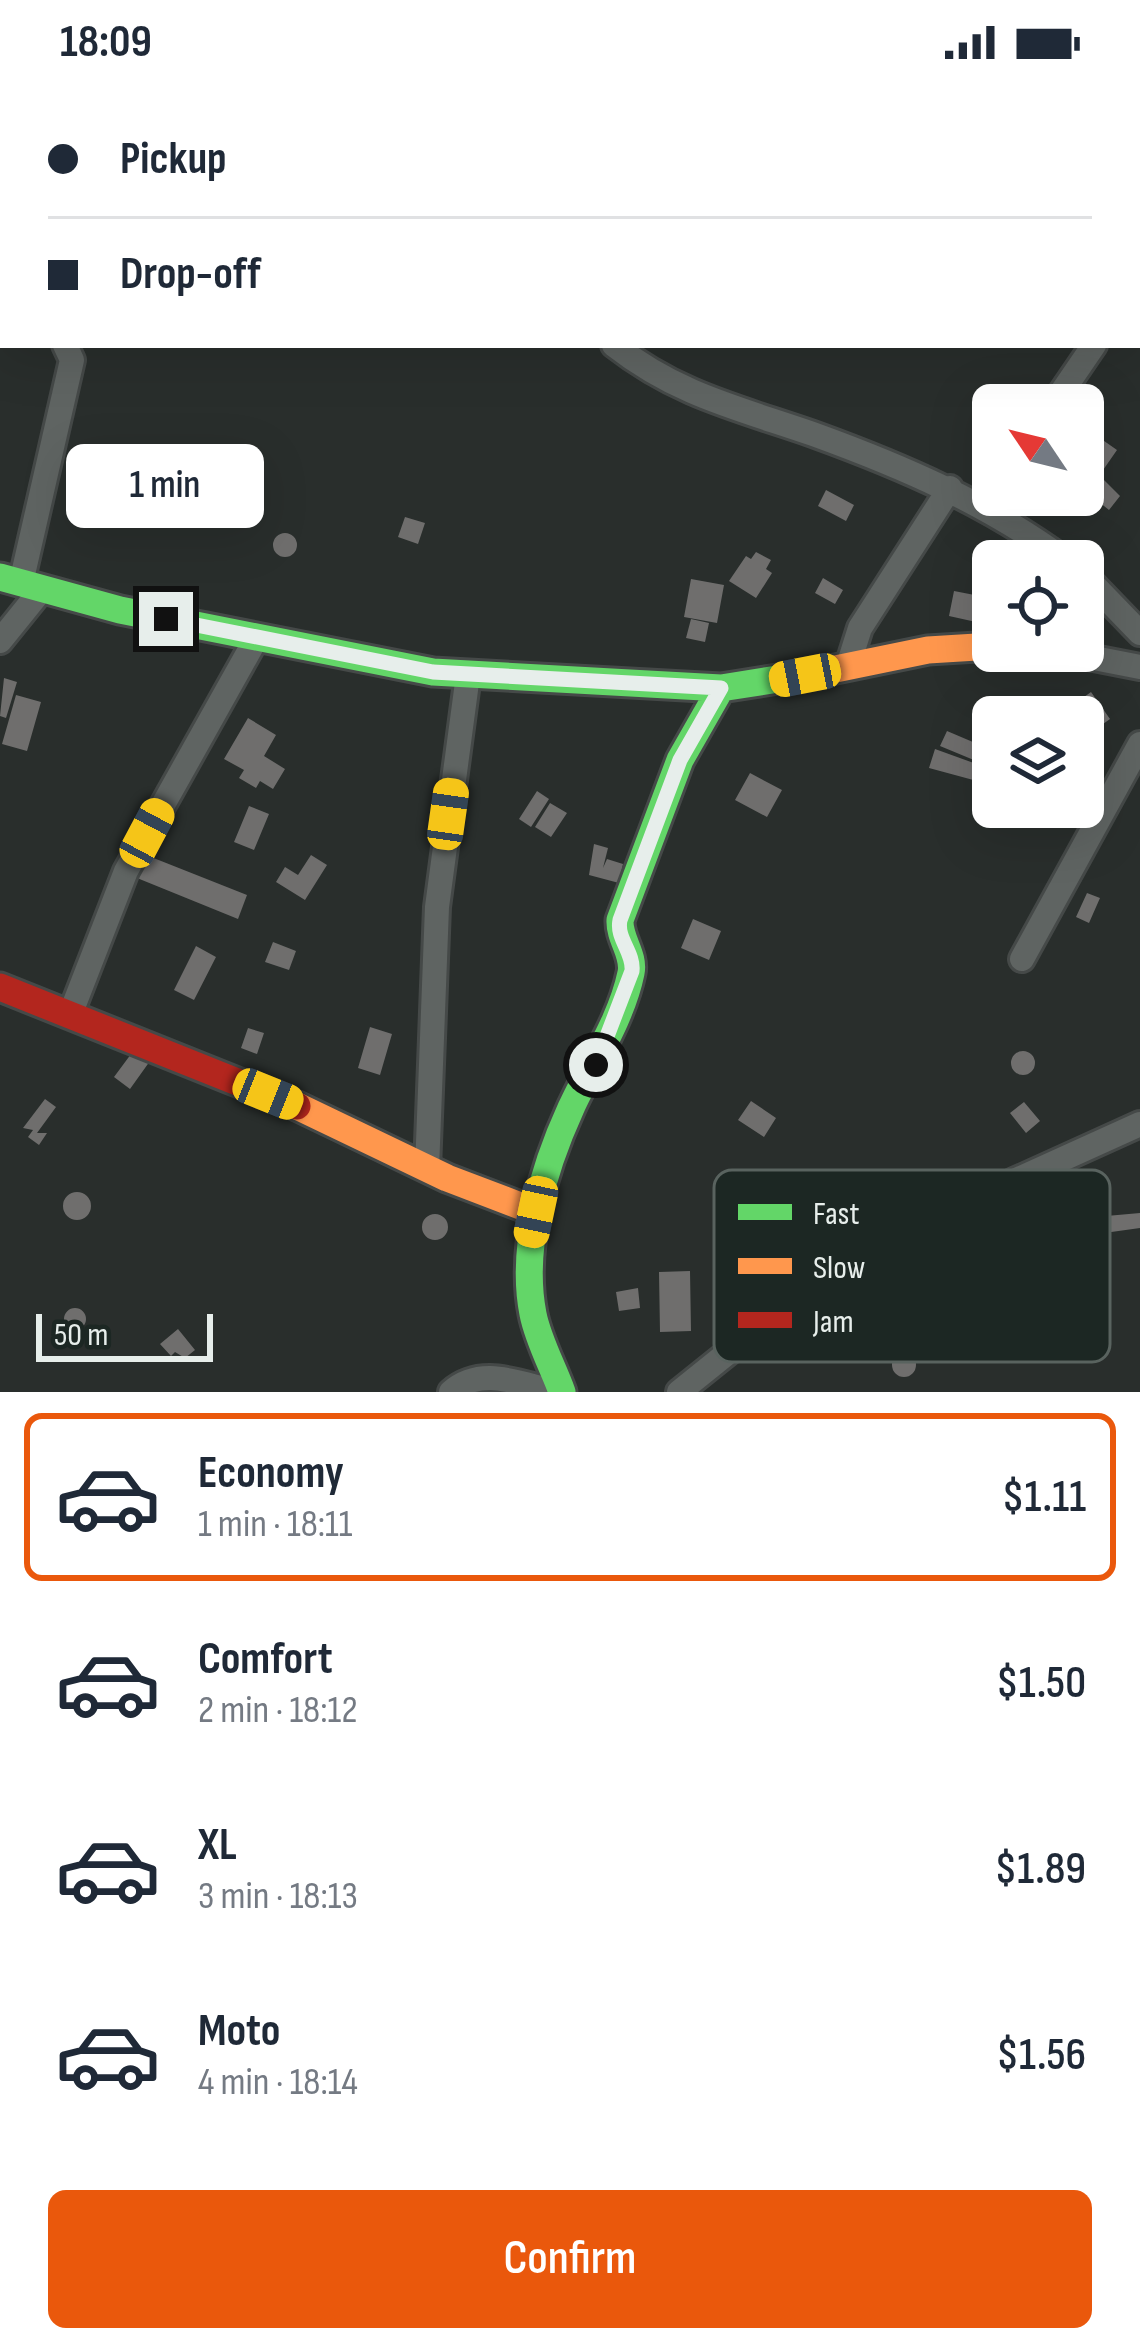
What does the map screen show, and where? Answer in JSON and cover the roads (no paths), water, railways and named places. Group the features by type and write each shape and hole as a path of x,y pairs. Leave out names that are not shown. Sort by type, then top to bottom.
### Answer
{"street":[{"path":"0,640 21,583 72,360 66,348"},
{"path":"618,348 643,368 708,401 810,434 950,488 972,501"},
{"path":"1067,384 1092,348"},
{"path":"848,666 860,628 950,488"},
{"path":"996,516 1033,540"},
{"path":"21,583 120,610 468,675 721,688 928,650 972,647"},
{"path":"1104,596 1140,633"},
{"path":"70,1015 126,871 257,637"},
{"path":"1104,660 1140,667"},
{"path":"428,1169 437,907 468,675"},
{"path":"559,1392 533,1316 528,1250 536,1212 572,1108 596,1065 632,971 633,962 618,928 620,920 680,760 721,688"},
{"path":"1022,959 1140,744"},
{"path":"0,987 324,1118 428,1169 536,1212"},
{"path":"1036,1170 1140,1124"},
{"path":"679,1392 716,1362"},
{"path":"451,1392 465,1379 482,1376 559,1392"}]}
